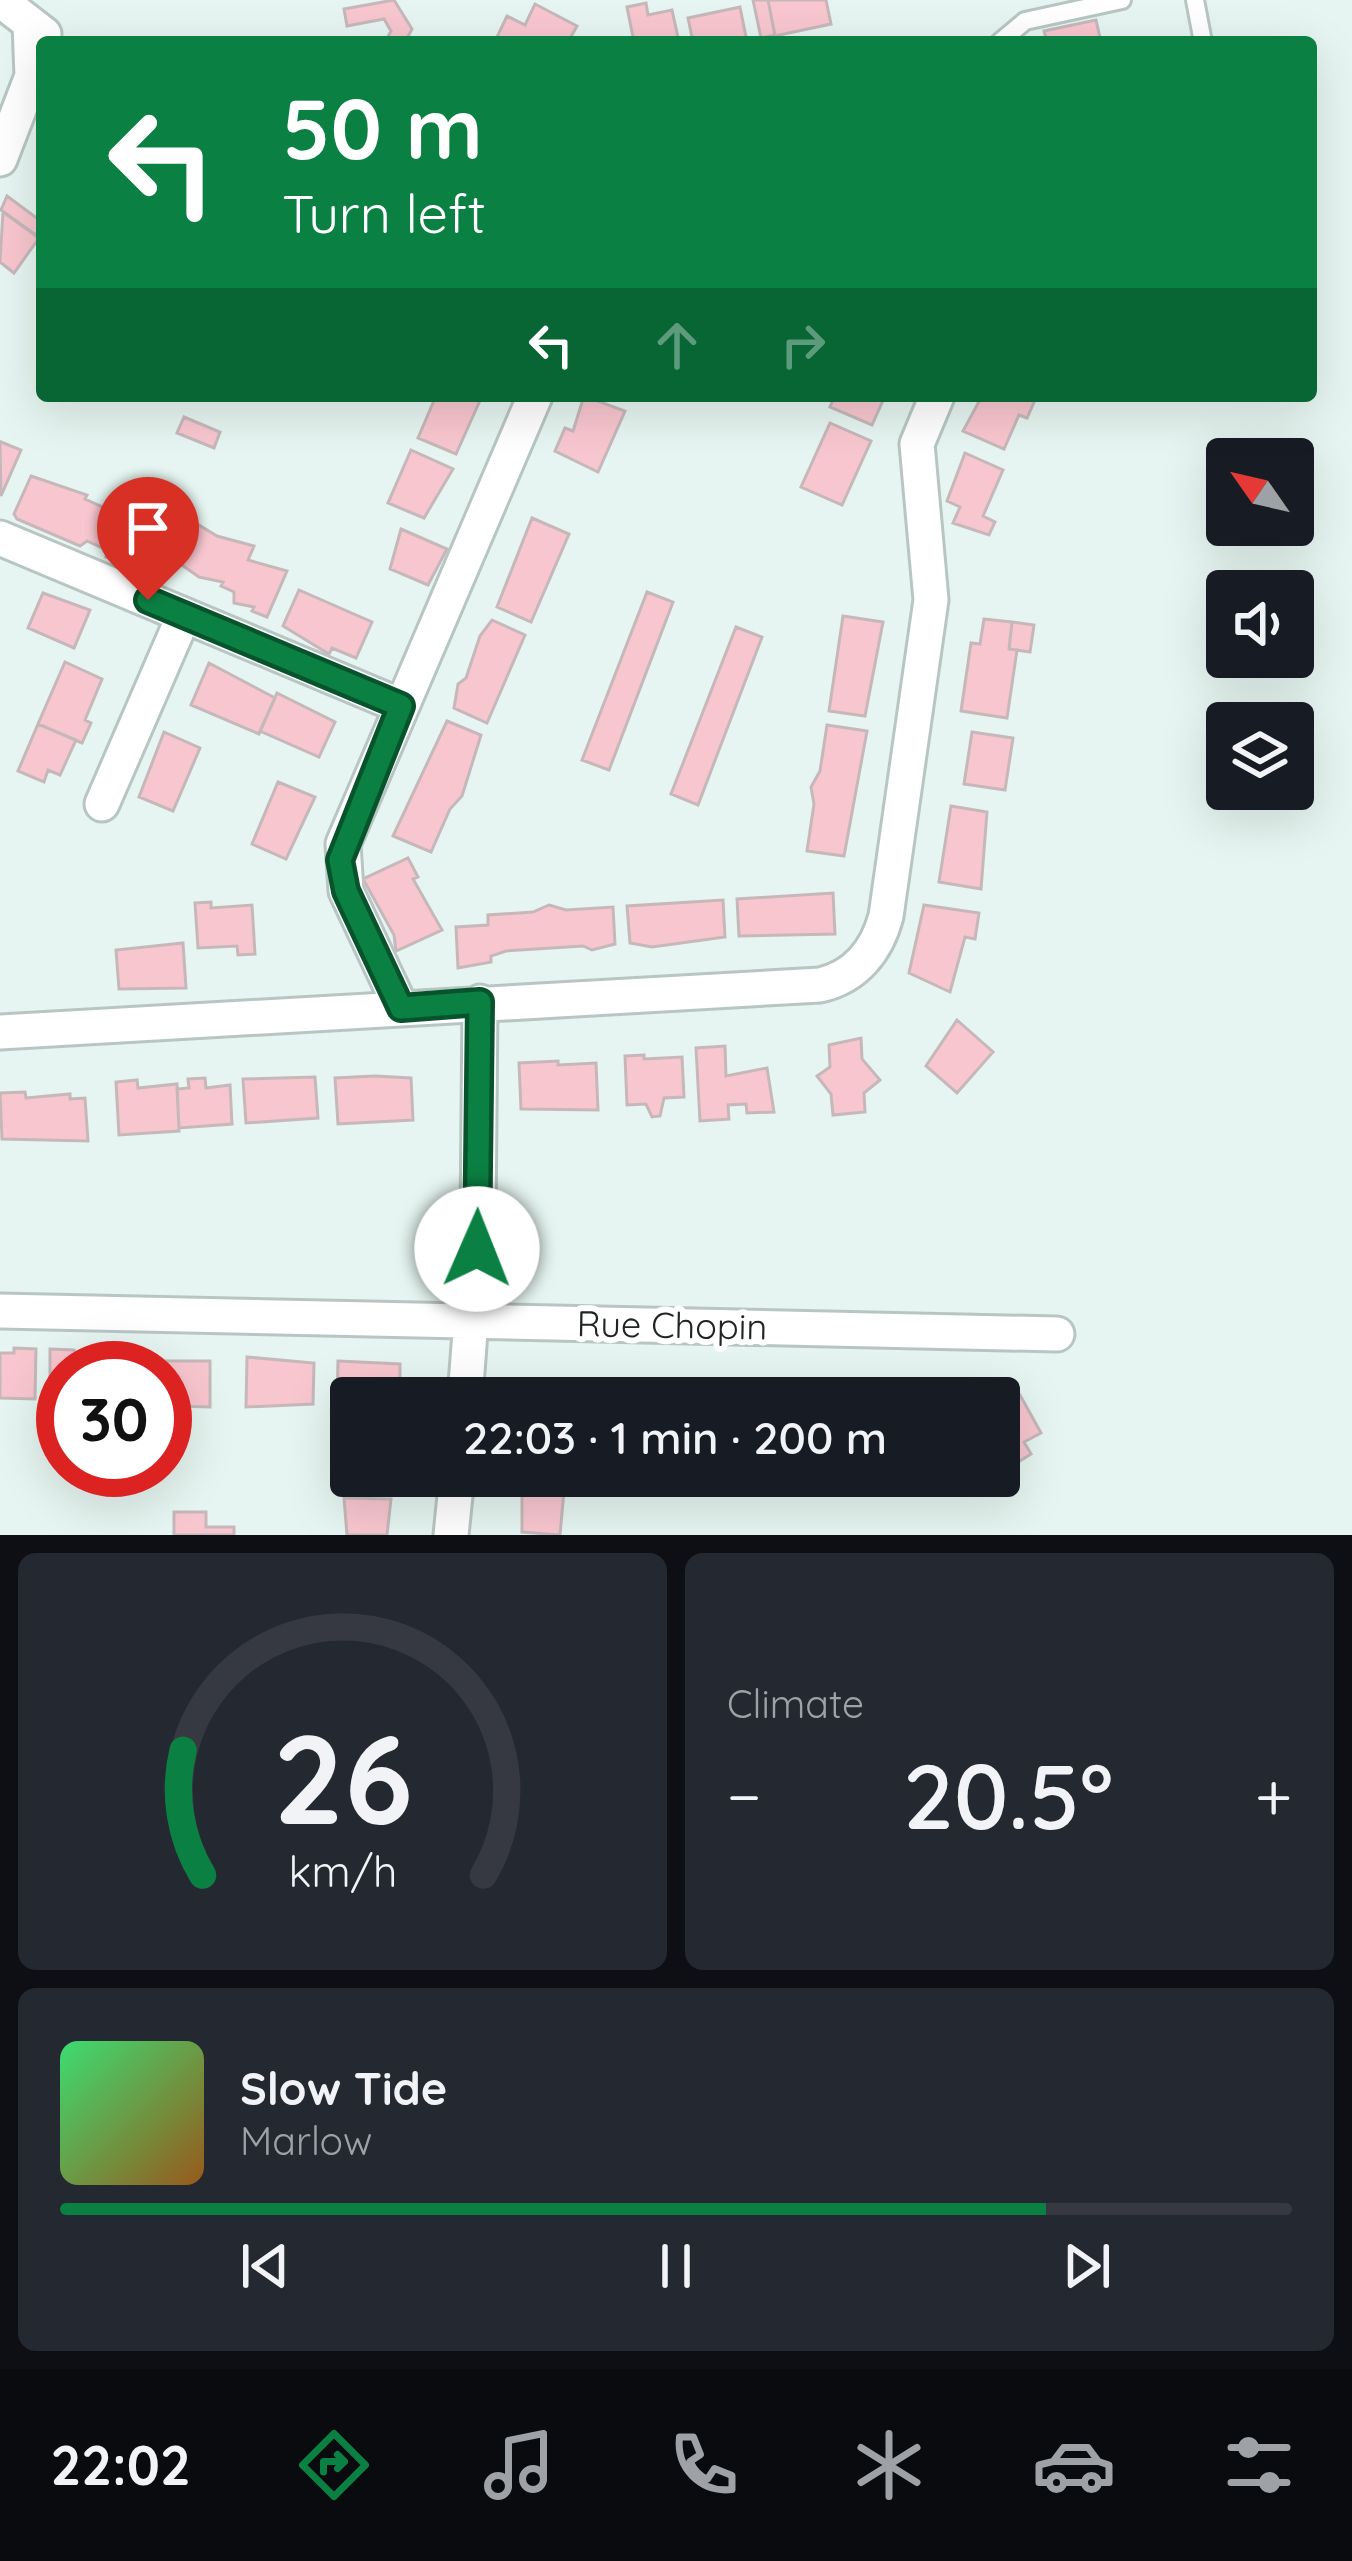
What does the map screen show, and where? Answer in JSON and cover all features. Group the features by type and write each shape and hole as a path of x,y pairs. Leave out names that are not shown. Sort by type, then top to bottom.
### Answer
{"street":[{"path":"0,0 42,33"},
{"path":"0,159 36,59"},
{"path":"401,1008 346,891 340,860 532,402"},
{"path":"0,1032 820,985 846,976 868,955 886,916 930,614 916,455 935,402"},
{"path":"0,538 401,706"},
{"path":"102,805 184,615"},
{"path":"467,1377 473,1320 480,1002"},
{"name":"Rue Chopin","path":"0,1311 1057,1334"},
{"path":"451,1535 455,1497"}],"lane":[{"path":"1007,36 1025,21 1122,0"},
{"path":"1195,0 1202,36"}],"building":[{"path":"394,0 412,29 408,36 388,36 391,31 384,19 347,26 344,9"},
{"path":"753,0 768,0 775,35 761,36"},
{"path":"768,0 826,0 831,24 775,36"},
{"path":"646,3 648,15 672,10 678,36 633,36 627,7"},
{"path":"535,4 577,26 571,36 497,36 507,16 525,25"},
{"path":"740,7 746,36 692,36 688,18"},
{"path":"1096,20 1100,36 1045,36 1044,31"},
{"path":"7,196 36,218 36,235 1,210"},
{"path":"3,212 36,236 36,242 14,273 0,262"},
{"path":"433,402 479,402 456,454 418,438"},
{"path":"582,402 600,402 625,411 598,472 555,451 565,428 573,431"},
{"path":"832,402 882,402 872,425 830,407"},
{"path":"979,402 1034,402 1027,418 1019,415 1004,449 963,431"},
{"path":"184,417 220,432 214,448 177,433"},
{"path":"830,423 871,441 842,505 801,487"},
{"path":"0,444 21,450 1,496"},
{"path":"411,450 453,469 424,518 388,503"},
{"path":"965,453 1003,470 983,516 995,522 989,535 953,523 960,507 947,501"},
{"path":"31,476 87,495 85,499 138,523 144,509 178,530 184,516 217,536 254,546 248,560 287,571 267,617 252,611 254,607 234,603 234,592 221,586 223,582 199,577 179,563 164,562 155,569 140,557 124,555 120,563 106,557 109,551 87,541 80,546 17,519 14,514"},
{"path":"532,518 569,534 531,622 497,607"},
{"path":"401,529 447,549 428,585 390,569"},
{"path":"299,590 372,622 356,658 332,648 329,654 283,626"},
{"path":"647,592 673,602 609,770 582,760"},
{"path":"43,593 90,610 74,648 28,628"},
{"path":"843,616 883,622 865,716 829,711"},
{"path":"984,619 1012,622 1009,649 1017,650 1007,718 961,711 971,643 980,644"},
{"path":"492,620 525,635 487,723 454,708 458,684 466,678 480,636"},
{"path":"1012,622 1034,625 1030,652 1009,649"},
{"path":"736,627 762,637 698,805 671,794"},
{"path":"65,662 102,679 85,720 91,723 82,743 38,724"},
{"path":"209,663 275,698 259,734 191,705"},
{"path":"277,693 335,722 319,757 260,731"},
{"path":"447,721 481,735 462,796 450,809 431,852 393,836"},
{"path":"38,724 76,740 60,775 48,770 44,782 18,771"},
{"path":"827,725 867,731 844,856 807,851 814,804 811,787 820,771"},
{"path":"164,732 200,748 173,811 139,797"},
{"path":"972,732 1013,738 1005,790 964,784"},
{"path":"278,782 315,797 286,859 252,844"},
{"path":"951,806 987,812 981,889 939,882"},
{"path":"408,858 418,877 413,879 442,930 396,951 394,935 363,879"},
{"path":"833,893 835,934 739,936 737,899"},
{"path":"723,900 725,937 652,947 630,943 627,906"},
{"path":"211,902 211,908 252,905 255,954 238,955 237,946 198,948 195,903"},
{"path":"549,905 566,910 613,907 615,944 592,950 583,946 506,951 491,956 491,962 458,968 456,927 488,925 488,915 533,912"},
{"path":"924,905 979,913 975,939 965,937 950,992 909,973"},
{"path":"183,943 186,988 119,989 116,950"},
{"path":"957,1020 993,1052 957,1093 926,1066"},
{"path":"861,1038 862,1059 880,1080 864,1093 865,1112 833,1115 831,1094 817,1076 830,1067 829,1045"},
{"path":"725,1046 726,1076 767,1068 774,1112 747,1113 746,1104 728,1105 729,1119 700,1121 696,1048"},
{"path":"644,1055 644,1059 682,1057 684,1097 664,1098 660,1116 652,1117 646,1104 627,1105 625,1056"},
{"path":"558,1061 558,1065 596,1063 598,1110 521,1109 519,1063"},
{"path":"315,1077 318,1118 246,1123 243,1079"},
{"path":"205,1078 206,1088 230,1085 232,1124 179,1128 177,1089 189,1088 188,1079"},
{"path":"335,1078 411,1078 413,1120 338,1124"},
{"path":"137,1080 138,1088 177,1084 179,1131 119,1135 116,1082"},
{"path":"25,1092 26,1098 70,1094 70,1099 85,1098 88,1141 2,1139 0,1093"},
{"path":"14,1348 36,1349 35,1399 0,1398 0,1353 14,1353"},
{"path":"247,1357 314,1363 313,1404 246,1407"},
{"path":"192,1361 210,1361 210,1407 192,1407"},
{"path":"338,1361 400,1364 400,1377 338,1377"},
{"path":"1020,1395 1041,1433 1024,1442 1031,1454 1020,1461"},
{"path":"522,1497 563,1497 560,1535 522,1532"},
{"path":"344,1498 391,1499 387,1535 347,1535"},
{"path":"174,1512 206,1512 206,1527 234,1527 234,1535 174,1535"}],"route":[{"path":"148,600 401,706 340,860 346,891 401,1008 480,1002 477,1249"}]}
